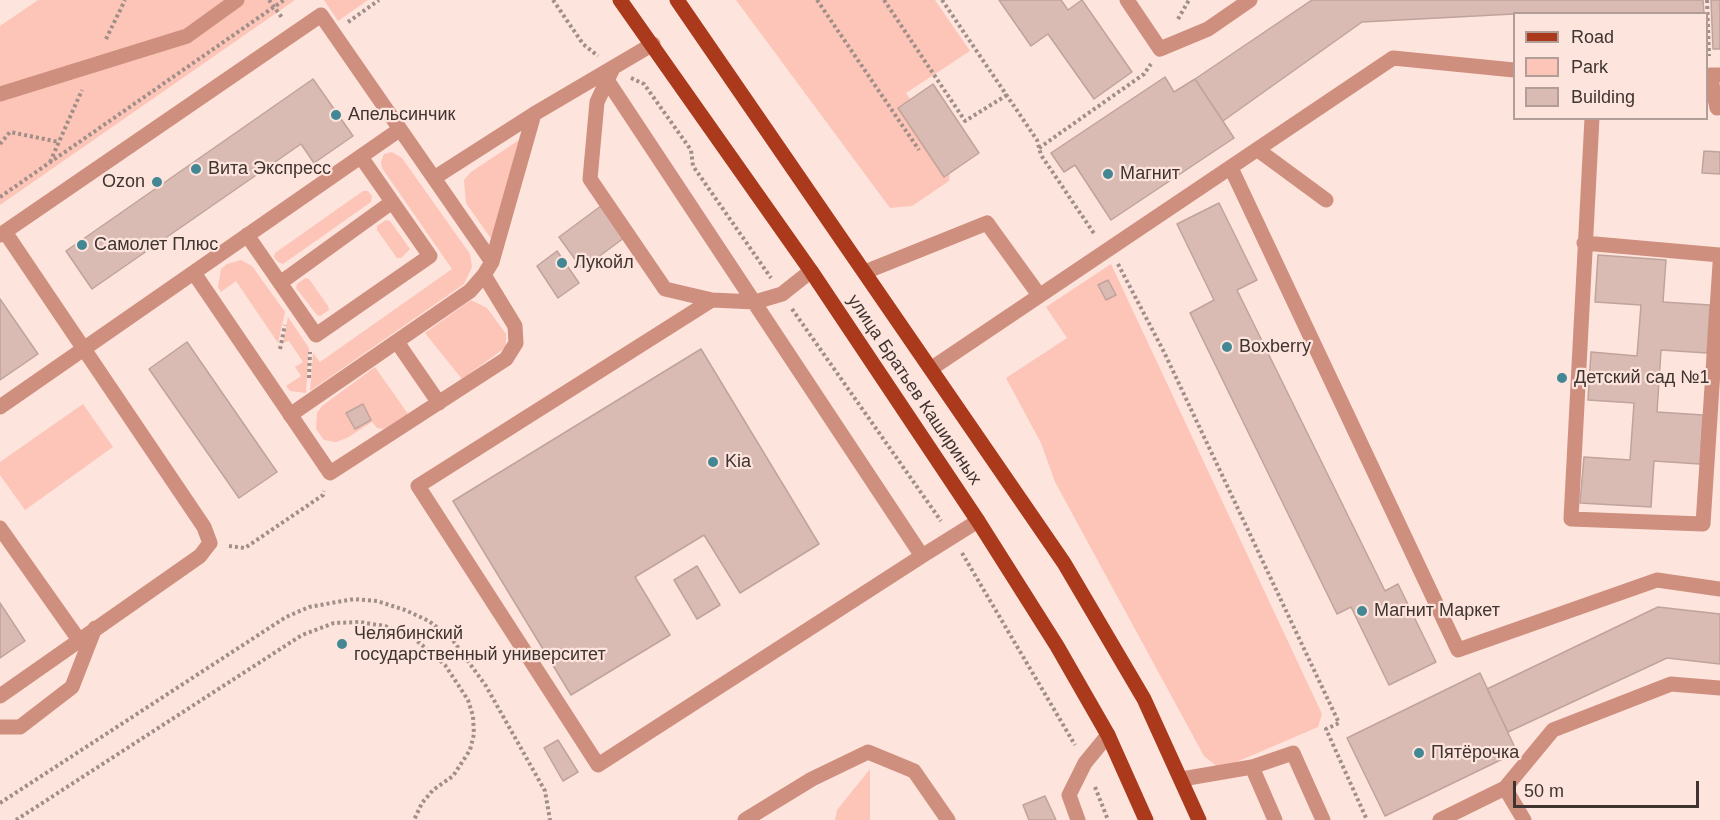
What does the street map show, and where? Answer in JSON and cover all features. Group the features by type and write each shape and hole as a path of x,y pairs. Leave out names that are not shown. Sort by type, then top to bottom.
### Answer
{"main road":[{"name":"улица Братьев Кашириных","path":"620,0 811,271 978,521 1057,646 1108,735 1146,820"},
{"name":"улица Братьев Кашириных","path":"677,0 1064,562 1144,699 1199,820"}],"street":[{"path":"0,94 187,36 237,0"},
{"path":"1127,0 1160,49 1208,29 1250,0"},
{"path":"0,696 200,556 210,543 204,527 62,314 3,233 321,15 434,178 488,269 515,326 516,344 506,359 330,473 194,273"},
{"path":"434,178 534,114 610,74 653,44"},
{"path":"932,368 1105,249 1231,168 1393,58 1513,70"},
{"path":"610,74 597,102 590,179 665,289 712,300 754,302 782,294 811,271"},
{"path":"610,74 754,302 922,556"},
{"path":"1714,108 1715,75"},
{"path":"290,415 470,291 488,269 534,114"},
{"path":"1592,120 1571,519 1703,524 1720,264"},
{"path":"0,407 399,130"},
{"path":"1258,150 1326,201"},
{"path":"247,236 316,335 430,256 361,157"},
{"path":"1231,168 1458,650 1657,580 1720,589"},
{"path":"280,283 392,202"},
{"path":"865,272 987,223 1039,295"},
{"path":"1584,243 1720,255"},
{"path":"712,300 418,486 598,765 978,521"},
{"path":"397,342 439,403"},
{"path":"0,528 79,640"},
{"path":"0,727 20,727 72,687 95,628"},
{"path":"1440,820 1505,788 1553,730 1671,684 1720,688"},
{"path":"1078,820 1069,795 1084,763 1108,735"},
{"path":"745,820 812,779 868,752 914,771 948,820"},
{"path":"1182,779 1252,767 1293,753 1323,820"},
{"path":"1252,767 1275,820"},
{"path":"1505,788 1524,820"}],"path":[{"path":"0,197 284,0"},
{"path":"333,33 378,0"},
{"path":"553,0 583,44 610,74 644,84 691,150 693,166 953,537 1012,634 1084,763 1108,820"},
{"path":"818,0 919,150"},
{"path":"884,0 965,121 1007,95"},
{"path":"942,0 1037,140 1041,155 1105,249 1117,261 1164,352 1339,723 1326,729 1367,820"},
{"path":"1039,148 1144,74 1190,0"},
{"path":"1707,0 1715,75"},
{"path":"0,144 10,132 59,142"},
{"path":"307,403 310,350 316,335"},
{"path":"210,543 245,548 323,495 330,473"},
{"path":"0,803 286,617 309,607 354,599 377,600 405,610 429,621 452,639 486,686 545,791 550,820"},
{"path":"16,820 302,634 334,623 359,622 385,626 416,640 445,666 468,700 473,717 474,734 467,757 453,776 433,790 422,803 414,820"}],"green space":[{"path":"38,0 295,0 0,205 0,26"},
{"path":"324,0 368,0 338,21"},
{"path":"736,0 935,0 970,51 906,93 951,161 949,181 912,206 890,208"},
{"path":"519,140 492,240 466,203 464,180 471,172"},
{"path":"392,152 402,158 470,254 472,267 464,284 310,391 313,353 320,362 452,269 382,168 381,162 384,154"},
{"path":"363,191 368,191 372,196 371,202 283,264 274,257 275,253"},
{"path":"386,220 390,221 410,249 401,258 397,258 377,230 377,226"},
{"path":"241,260 252,266 285,312 278,343 236,281 221,292 218,287 221,269 227,264"},
{"path":"1111,264 1322,714 1318,727 1220,769 1204,756 1055,482 1041,443 1006,378 1067,338 1046,307"},
{"path":"305,278 309,279 328,306 329,310 320,316 296,288 297,284"},
{"path":"471,300 487,308 506,334 506,347 462,379 425,333"},
{"path":"288,317 309,348 306,393 290,391 286,386 301,376 295,367 303,362 289,341 283,343"},
{"path":"375,367 408,414 384,429 377,428 372,422 347,438 336,442 324,440 316,429 317,413 322,406"},
{"path":"83,404 113,447 25,510 0,475 0,462"},
{"path":"870,769 870,820 835,820 837,810"}],"building":[{"path":"999,0 1061,0 1068,10 1082,0 1132,72 1094,99 1048,34 1031,46"},
{"path":"1312,0 1703,0 1704,12 1513,12 1513,14 1362,22 1223,121 1195,79"},
{"path":"1711,0 1720,0 1720,49 1713,49"},
{"path":"1165,77 1174,92 1195,79 1234,138 1111,220 1075,165 1064,172 1051,153"},
{"path":"313,79 353,136 314,163 301,144 92,289 66,251"},
{"path":"933,84 979,153 944,177 898,108"},
{"path":"1704,151 1720,152 1720,174 1702,173"},
{"path":"609,200 632,232 582,269 559,237"},
{"path":"1219,203 1257,280 1237,290 1385,591 1398,584 1436,662 1389,685 1351,607 1337,614 1190,313 1214,300 1177,224"},
{"path":"557,251 579,283 558,298 537,266"},
{"path":"1598,255 1666,260 1663,302 1710,305 1707,353 1661,350 1657,412 1703,415 1700,464 1654,461 1651,507 1580,503 1584,457 1630,460 1634,403 1588,400 1591,352 1637,356 1641,305 1595,302"},
{"path":"1108,280 1116,295 1106,300 1098,285"},
{"path":"0,299 38,354 0,380"},
{"path":"187,342 277,472 239,498 149,369"},
{"path":"701,349 819,544 740,593 704,535 635,577 670,635 571,695 453,501"},
{"path":"363,404 371,420 355,429 346,413"},
{"path":"697,566 720,605 697,619 674,580"},
{"path":"0,603 25,641 0,658"},
{"path":"1658,607 1720,614 1720,664 1667,658 1508,732 1487,689"},
{"path":"1480,673 1517,752 1385,816 1347,738"},
{"path":"558,740 578,772 563,781 544,748"},
{"path":"1045,796 1056,820 1029,820 1023,805"}],"place":[{"name":"Апельсинчик","path":"336,115"},
{"name":"Вита Экспресс","path":"196,169"},
{"name":"Магнит","path":"1108,174"},
{"name":"Ozon","path":"157,182"},
{"name":"Самолет Плюс","path":"82,245"},
{"name":"Лукойл","path":"562,263"},
{"name":"Boxberry","path":"1227,347"},
{"name":"Детский сад №1","path":"1562,378"},
{"name":"Kia","path":"713,462"},
{"name":"Магнит Маркет","path":"1362,611"},
{"name":"Челябинский государственный университет","path":"342,644"},
{"name":"Пятёрочка","path":"1419,753"}]}
